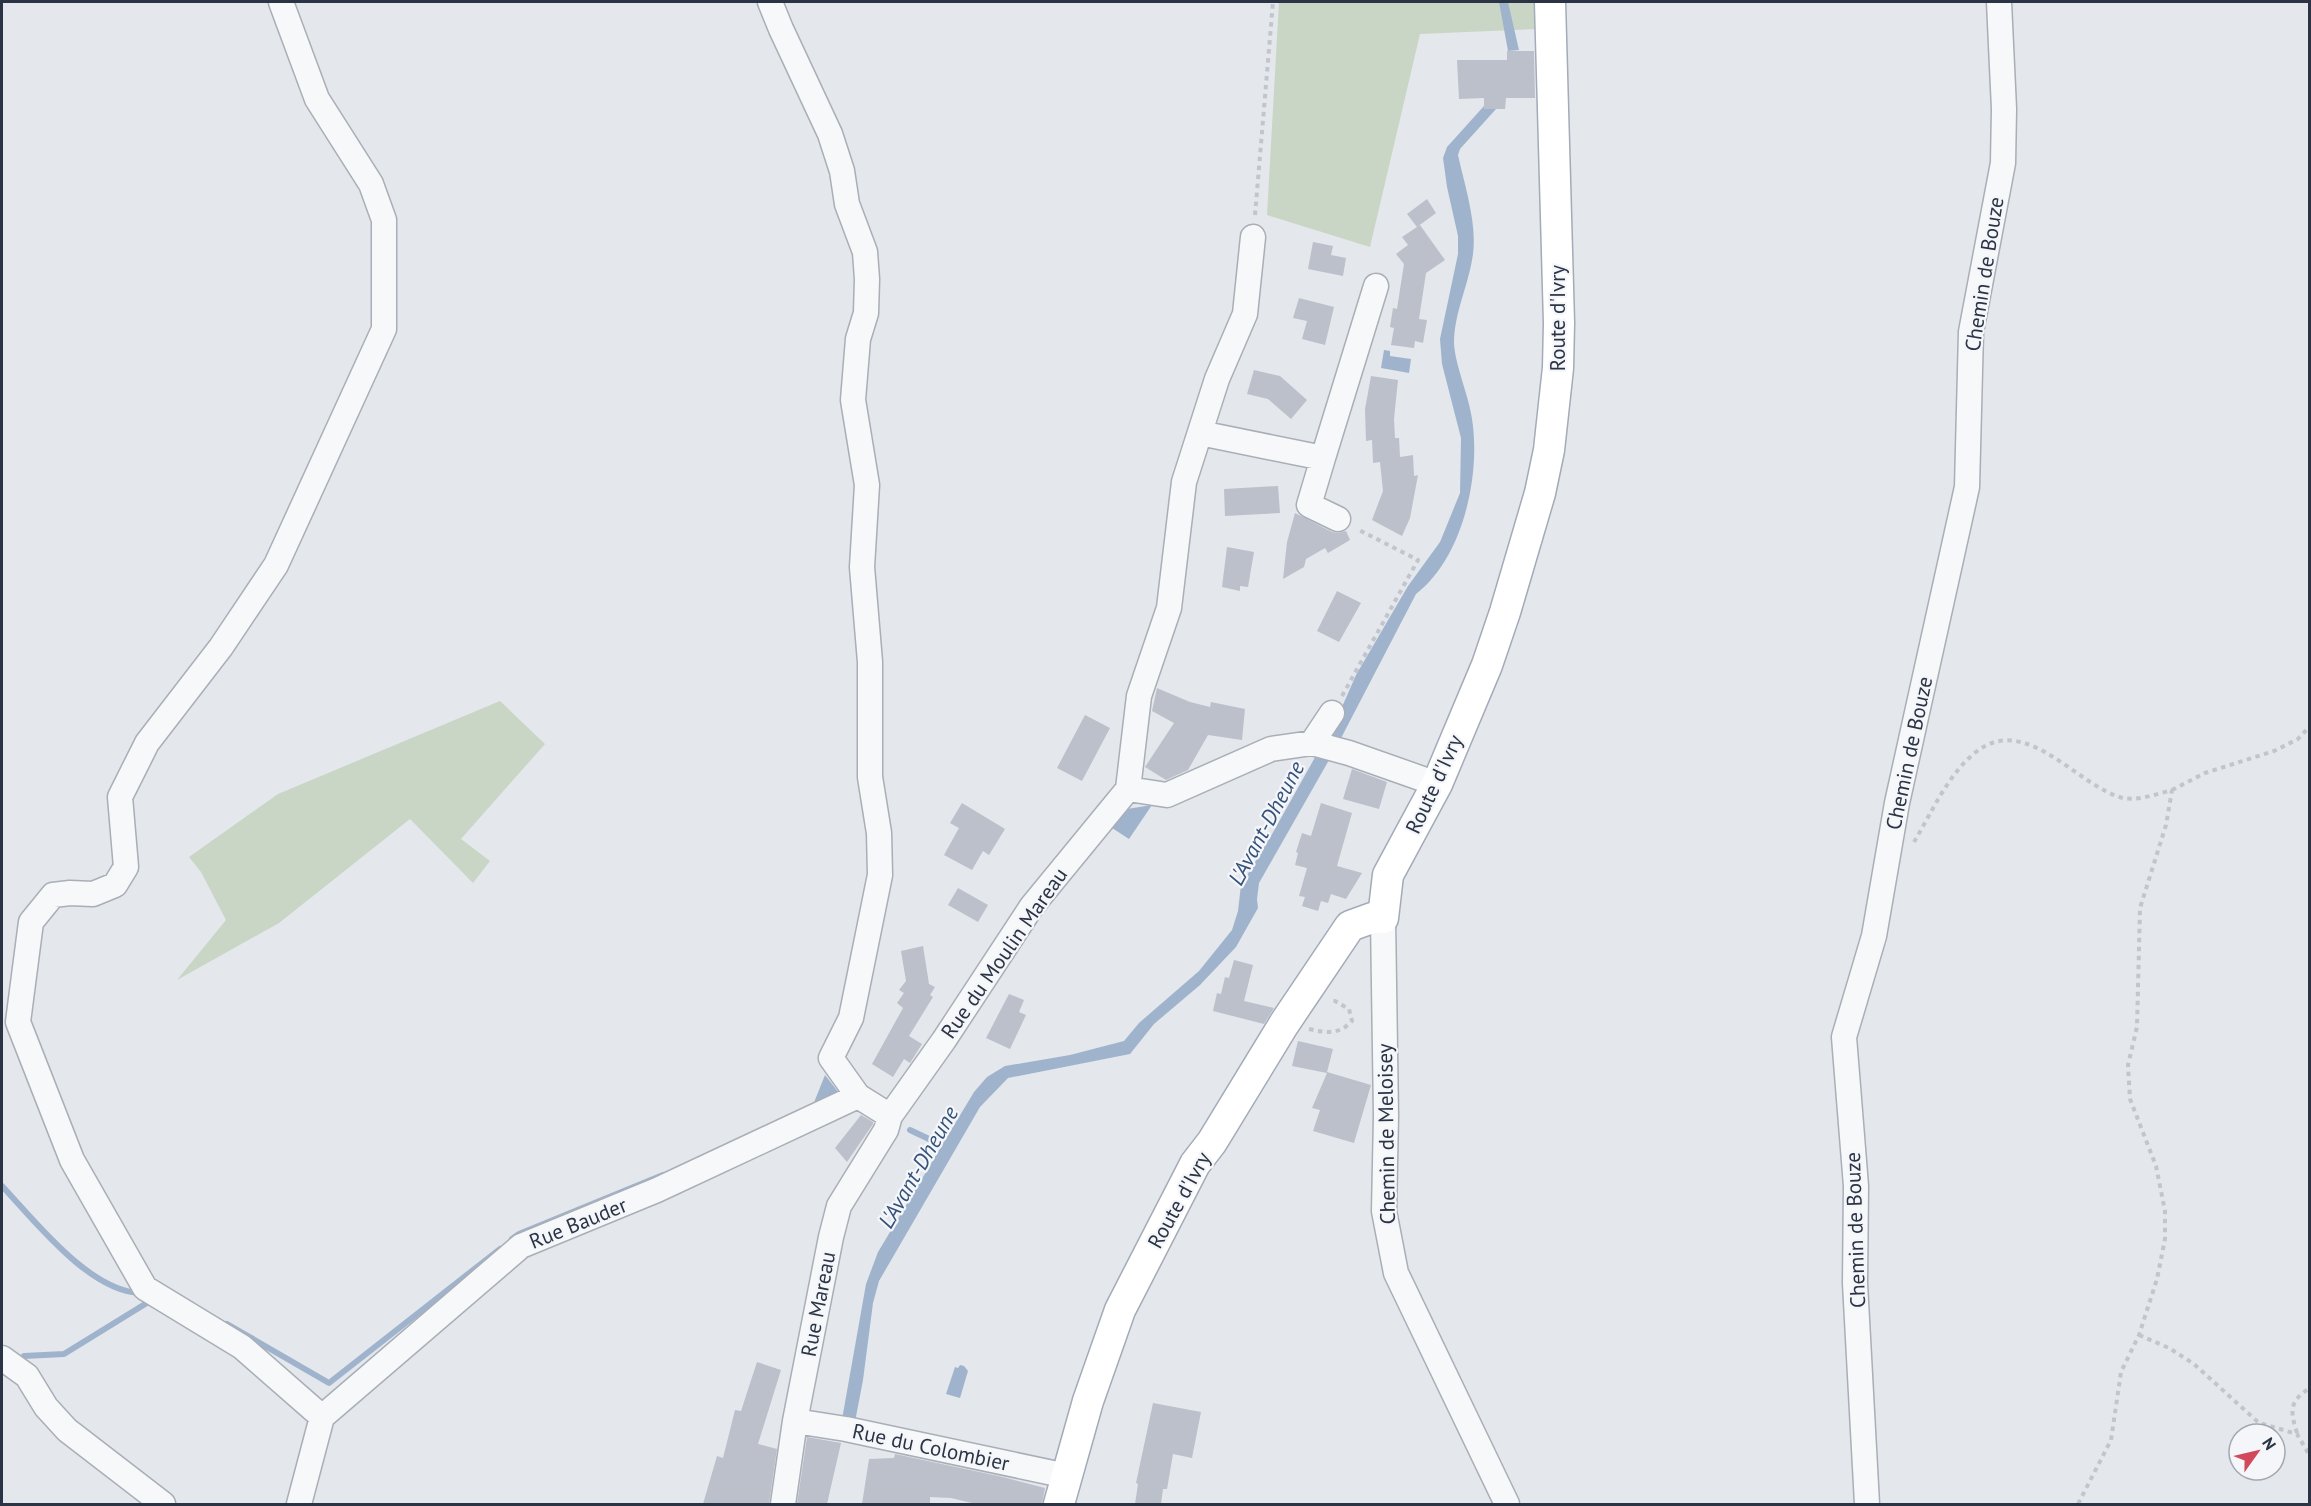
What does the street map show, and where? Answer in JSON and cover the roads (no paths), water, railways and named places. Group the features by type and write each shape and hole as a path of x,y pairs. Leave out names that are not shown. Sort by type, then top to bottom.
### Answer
{"main road":[{"name":"Route d'Ivry","path":"1059,1504 1088,1401 1120,1310 1195,1164 1212,1142 1284,1024 1350,926 1372,918 1383,918 1388,875 1437,784 1487,665 1505,612 1540,493 1549,450 1558,368 1550,2"}],"street":[{"path":"281,2 317,99 371,184 384,220 384,329 276,565 221,647 147,743 120,797 126,867 115,885 93,894 70,893 53,896 31,922 18,1022 72,1160 145,1288 242,1347 322,1417 299,1504"},
{"path":"770,2 830,134 842,171 847,204 865,252 866,314 858,339 853,400 867,485 862,567 870,662 870,777 879,833 880,876 851,1018 831,1058 858,1096 890,1116"},
{"name":"Chemin de Bouze","path":"1867,1504 1855,1283 1856,1186 1844,1037 1874,936 1897,803 1967,487 1971,332 2003,163 2004,109 1999,2"},
{"path":"1253,237 1245,314 1217,379 1184,482 1169,608 1139,696 1128,789 1167,795 1271,749 1323,745 1437,784"},
{"path":"1338,519 1309,505 1376,286"},
{"path":"1200,433 1323,458"},
{"path":"1323,745 1332,713"},
{"name":"Rue du Moulin Mareau","path":"890,1116 944,1040 1032,906 1128,789"},
{"name":"Chemin de Meloisey","path":"1383,918 1386,1104 1384,1211 1396,1273 1507,1504"},
{"name":"Rue Bauder","path":"322,1417 521,1246 657,1190 858,1096"},
{"name":"Rue Mareau","path":"783,1504 795,1421 831,1237 840,1206 886,1130 890,1116"},
{"path":"2,1357 27,1376 46,1407 67,1430 163,1504"},
{"name":"Rue du Colombier","path":"795,1421 846,1429 1067,1476"}],"water":[{"path":"1499,2 1508,2 1519,50 1508,51"},
{"path":"1484,106 1484,109 1496,109 1460,149 1458,155 1470,204 1474,242 1456,321 1454,343 1472,419 1474,465 1471,489 1457,538 1446,559 1416,594 1339,742 1325,737 1356,675 1408,586 1440,542 1460,493 1461,438 1442,364 1440,339 1458,254 1458,236 1443,158 1447,147"},
{"path":"1384,350 1390,351 1390,356 1411,359 1409,373 1381,368"},
{"path":"1318,752 1333,753 1259,883 1258,908 1236,947 1200,985 1154,1024 1130,1054 1008,1078 980,1107 879,1281 873,1303 854,1427 841,1425 866,1284 878,1252 974,1092 987,1077 1005,1066 1070,1055 1124,1041 1139,1023 1199,971 1232,930 1238,911 1241,885"},
{"path":"1152,805 1129,839 1112,828 1127,809"},
{"path":"825,1075 839,1093 813,1105"},
{"path":"960,1365 968,1371 960,1398 946,1394 955,1367 958,1368"}],"waterway":[{"name":"L'Avant-Dheune","path":"910,1130 948,1148"},
{"path":"512,1239 519,1234 663,1175"},
{"path":"2,1186 47,1235 83,1267 121,1289 140,1293"},
{"path":"227,1324 329,1383 500,1249"},
{"path":"24,1356 64,1354 150,1301"}]}
